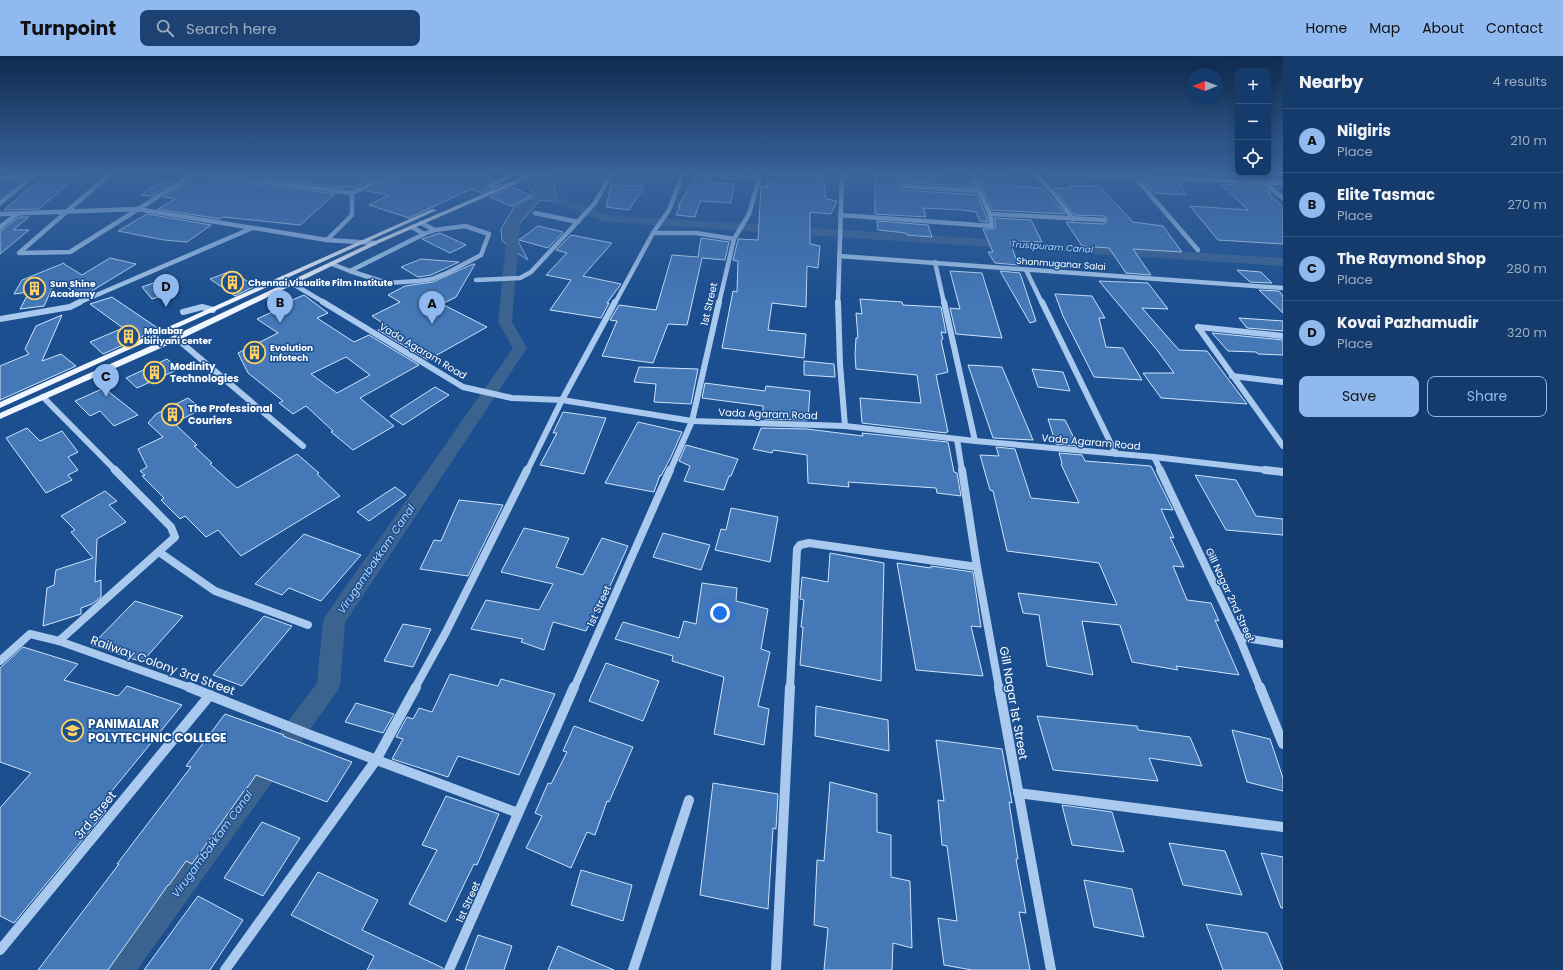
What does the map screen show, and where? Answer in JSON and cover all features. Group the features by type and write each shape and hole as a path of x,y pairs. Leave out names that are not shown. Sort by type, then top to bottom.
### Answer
{"main road":[{"path":"0,405 213,310 360,242 421,217"},
{"path":"0,416 176,338 375,243 434,217"},
{"path":"11,400 15,409"}],"street":[{"path":"0,227 14,217"},
{"path":"60,217 19,253 70,252 125,217"},
{"path":"180,217 250,229 327,240 375,243"},
{"path":"327,240 350,217"},
{"path":"552,217 578,222"},
{"path":"476,280 504,280 520,278 531,272 583,217"},
{"path":"225,970 376,760 446,632 562,400 653,234 665,217"},
{"name":"1st Street","path":"449,970 692,422 734,238 747,217"},
{"path":"840,217 841,390 845,426"},
{"path":"863,217 992,226 990,217"},
{"path":"1034,217 1104,220"},
{"path":"1169,217 1198,250"},
{"path":"421,223 435,230"},
{"path":"332,264 350,271 387,283 432,279 481,255 489,234 465,226 435,230 350,271"},
{"path":"412,227 424,234"},
{"path":"0,319 70,307 250,229"},
{"path":"653,234 696,234 734,238"},
{"name":"Shanmuganar Salai","path":"839,256 1283,288"},
{"path":"935,262 975,441"},
{"path":"1026,270 1116,454"},
{"name":"Vada Agaram Road","path":"283,278 463,387 512,398 562,400 692,422 845,426 975,441 1283,472"},
{"path":"183,312 200,307 213,310"},
{"path":"1283,336 1198,327 1283,446"},
{"path":"176,338 303,446"},
{"path":"1232,376 1283,382"},
{"path":"43,397 171,527 175,537 59,641"},
{"name":"Gill Nagar 1st Street","path":"957,439 977,567 1051,970"},
{"name":"Gill Nagar 2nd Street","path":"1154,458 1239,637 1283,744"},
{"path":"776,970 797,549 800,544 808,543 977,567"},
{"path":"159,552 216,591 308,625"},
{"name":"Railway Colony 3rd Street","path":"0,661 30,634 59,641 210,696 376,760"},
{"path":"1239,637 1283,644"},
{"name":"3rd Street","path":"0,950 210,696"},
{"path":"376,760 518,813"},
{"path":"1018,793 1283,827"},
{"path":"633,970 689,800"}],"shaded area":[{"path":"508,217 525,217 519,224 517,239 528,260 511,249 502,240 501,229"}],"building":[{"path":"19,217 29,217 13,230 29,230 0,254 0,231"},
{"path":"142,217 162,217 211,225 187,242 164,240 118,231"},
{"path":"205,217 309,217 300,225 223,217 220,219"},
{"path":"759,217 810,217 810,244 820,246 818,268 807,266 806,307 772,303 768,330 806,334 804,358 722,348 733,291 737,292 738,261 733,260 738,239 758,240"},
{"path":"978,217 986,217 988,222 980,221"},
{"path":"1105,217 1128,217 1133,222 1163,226 1182,252 1133,249 1151,275 1126,273 1109,248 1082,246 1066,222 1104,224 1107,222 1107,219"},
{"path":"1199,217 1283,217 1283,244 1218,240"},
{"path":"994,218 1031,220 1042,242 1010,241 1018,265 995,263 988,252 993,252 983,229 994,229 996,226"},
{"path":"877,221 928,225 932,237 907,235 906,233 878,230"},
{"path":"538,226 563,232 548,248 519,240"},
{"path":"440,233 466,245 450,253 422,239"},
{"path":"571,235 612,243 583,276 621,284 607,303 609,303 601,318 550,310 571,280 546,275 567,253 556,250"},
{"path":"701,238 729,242 725,260 702,258 687,325 668,324 653,363 602,356 617,321 610,320 619,305 656,310 672,255 698,257"},
{"name":"Sun Shine Academy","path":"110,258 136,264 82,297 56,280 44,306 20,309 29,292 14,294 22,280 64,263 82,275"},
{"path":"421,259 459,262 431,275 418,277 401,267"},
{"path":"475,264 456,297 442,304 487,327 428,360 378,330 387,326 372,316 400,302 388,295 405,286 433,282"},
{"path":"1237,270 1261,272 1272,283 1250,282"},
{"name":"Chennai Visualite Film Institute","path":"231,271 255,286 235,296 210,279"},
{"path":"950,271 982,273 1002,338 956,334 950,308 960,309"},
{"path":"1000,271 1020,273 1036,321 1030,323"},
{"path":"162,280 173,292 152,299 142,287"},
{"path":"1099,281 1148,283 1168,309 1142,308 1179,350 1207,351 1247,404 1161,398 1143,373 1174,373 1157,350"},
{"path":"1259,290 1279,291 1283,296 1283,313"},
{"path":"1055,294 1092,296 1105,318 1099,318 1106,347 1123,348 1142,380 1094,377 1063,316"},
{"path":"304,295 328,313 317,318 354,342 369,335 419,365 360,398 394,426 353,450 331,432 333,431 306,406 293,414 279,403 283,401 248,373 238,353 278,333 257,319 283,307 280,305","holes":["346,357 370,375 337,393 311,374"]},
{"path":"112,297 159,329 103,354 90,342 123,328 90,304"},
{"path":"860,299 902,302 903,305 941,307 946,333 941,332 943,339 941,340 948,372 936,375 948,432 946,433 862,423 860,398 921,403 917,375 856,369 856,338 858,338 856,313 862,314"},
{"path":"62,315 42,361 61,354 76,366 0,400 0,366 29,354 25,349 36,326"},
{"path":"1239,318 1283,321 1283,331 1247,328"},
{"path":"1212,333 1283,340 1283,355 1228,351"},
{"name":"Modinity Technologies","path":"167,359 179,369 137,388 126,378"},
{"path":"804,361 834,364 835,377 804,375"},
{"path":"968,365 1002,367 1033,440 993,438"},
{"path":"639,367 698,369 691,404 654,402 656,384 634,382"},
{"path":"1032,369 1063,372 1070,391 1038,387"},
{"path":"705,383 765,391 766,386 810,391 808,420 764,419 767,413 763,412 763,406 702,398"},
{"path":"435,387 449,395 403,425 390,416"},
{"path":"104,388 138,415 114,426 100,411 90,416 75,401"},
{"path":"188,398 202,409 174,423 197,445 194,446 212,463 210,464 237,488 297,454 319,473 317,474 340,496 241,556 218,530 206,537 185,516 180,519 161,500 164,498 142,476 145,475 140,471 147,467 138,449 163,437 148,423 156,414"},
{"path":"563,412 606,418 584,474 540,465 557,433 553,433"},
{"path":"1048,419 1065,420 1078,446 1056,444"},
{"path":"638,422 682,432 671,457 661,476 660,475 654,492 605,483"},
{"path":"27,428 40,441 62,431 78,452 68,457 78,470 68,475 72,480 46,493 6,438"},
{"path":"761,428 807,429 863,436 862,433 948,442 954,472 957,473 961,496 937,493 936,488 848,482 849,487 808,483 807,455 773,450 772,453 753,449"},
{"path":"686,445 738,459 731,476 729,476 724,490 684,481 690,466 679,461"},
{"path":"996,447 1015,449 1031,498 1079,503 1061,464 1059,453 1082,455 1085,461 1151,466 1173,510 1161,509 1174,538 1170,537 1184,567 1173,566 1187,600 1211,603 1219,621 1215,620 1239,675 1176,666 1178,670 1132,662 1120,625 1082,621 1093,675 1047,666 1039,615 1023,613 1018,593 1117,605 1099,563 1007,551 993,491 990,490 980,455 999,456"},
{"path":"1195,475 1236,480 1256,516 1283,519 1283,535 1226,530"},
{"path":"395,487 406,495 369,521 357,512"},
{"path":"105,491 117,501 109,505 126,522 97,539 95,582 101,580 101,597 92,604 81,608 81,614 43,626 47,588 54,585 56,570 93,558 71,532 75,530 61,516"},
{"path":"459,500 503,505 468,576 420,569 434,540 441,541"},
{"path":"731,508 778,517 770,562 715,550 721,529 726,530"},
{"path":"524,528 569,538 556,567 583,575 602,538 628,546 611,584 601,604 599,604 586,631 553,622 544,650 521,642 523,639 471,629 486,600 539,610 553,584 501,572"},
{"path":"663,533 710,545 701,570 653,557"},
{"path":"304,534 361,555 321,601 289,588 282,595 255,584"},
{"path":"830,553 884,563 881,681 800,665 803,627 801,627 804,600 800,599 802,577 828,582"},
{"path":"897,563 973,572 981,627 971,626 983,676 916,670"},
{"path":"702,583 737,588 736,601 768,609 761,649 770,652 758,706 769,709 764,745 714,734 724,677 672,661 673,656 615,639 623,622 679,638 684,621 696,624"},
{"path":"135,601 183,616 142,662 92,645"},
{"path":"264,616 292,626 242,686 213,675"},
{"path":"403,624 431,629 413,667 384,661"},
{"path":"23,647 78,664 64,680 118,696 127,686 182,705 98,808 106,811 14,923 0,916 0,808 31,773 0,762 0,668"},
{"path":"606,663 659,681 643,721 589,701"},
{"path":"450,674 498,686 501,679 555,694 519,775 458,756 448,777 392,759 403,739 396,737 407,717 413,719 419,708 432,712"},
{"path":"356,703 394,714 383,733 345,722"},
{"path":"816,706 888,720 889,751 815,736"},
{"path":"225,714 284,735 283,736 352,762 327,802 256,775 192,864 186,861 108,970 38,970 191,767 186,766"},
{"path":"1037,716 1137,726 1138,730 1190,737 1202,766 1149,758 1158,781 1053,770"},
{"path":"574,726 633,747 609,802 607,801 595,835 587,832 571,868 526,848 542,816 535,813 548,783 551,784 567,752 563,751"},
{"path":"1232,730 1270,739 1283,778 1283,791 1247,782"},
{"path":"936,740 1002,749 1012,803 1009,802 1018,859 1016,859 1026,913 1019,912 1030,970 972,970 944,965 938,918 957,921 947,846 942,845 938,800 944,801"},
{"path":"830,782 877,794 877,832 891,835 891,877 910,881 912,948 893,943 892,970 824,970 828,928 814,925 817,860 824,861"},
{"path":"713,783 778,794 776,829 773,828 768,909 700,895"},
{"path":"446,796 499,814 477,865 474,864 446,922 409,904 437,850 422,845"},
{"path":"1062,805 1112,812 1124,852 1072,845"},
{"path":"262,822 300,838 263,896 224,878"},
{"path":"1169,843 1225,851 1242,895 1183,885"},
{"path":"1261,853 1283,857 1283,908 1281,908"},
{"path":"581,870 632,885 623,921 571,905"},
{"path":"318,872 378,900 362,930 443,968 443,970 367,970 374,956 291,915"},
{"path":"1084,880 1132,889 1144,937 1094,927"},
{"path":"198,896 243,920 210,970 144,970"},
{"path":"1206,924 1267,933 1283,970 1223,970"},
{"path":"478,935 512,946 504,970 465,970"},
{"path":"558,946 614,970 548,970"}],"waterway":[{"name":"Trustpuram Canal","path":"603,217 1283,262"},
{"name":"Virugambakkam Canal","path":"119,970 328,686 334,621 520,348 505,322 514,224"}],"place":[{"name":"Chennai Visualite Film Institute","path":"233,283"},
{"name":"Sun Shine Academy","path":"34,289"},
{"name":"Kovai Pazhamudir","path":"166,307"},
{"name":"Elite Tasmac","path":"280,323"},
{"name":"Nilgiris","path":"432,324"},
{"name":"Malabar biriyani center","path":"128,336"},
{"name":"Evolution Infotech","path":"254,353"},
{"name":"Modinity Technologies","path":"154,372"},
{"name":"The Raymond Shop","path":"106,397"},
{"name":"The Professional Couriers","path":"173,414"},
{"name":"PANIMALAR POLYTECHNIC COLLEGE","path":"72,730"}]}
